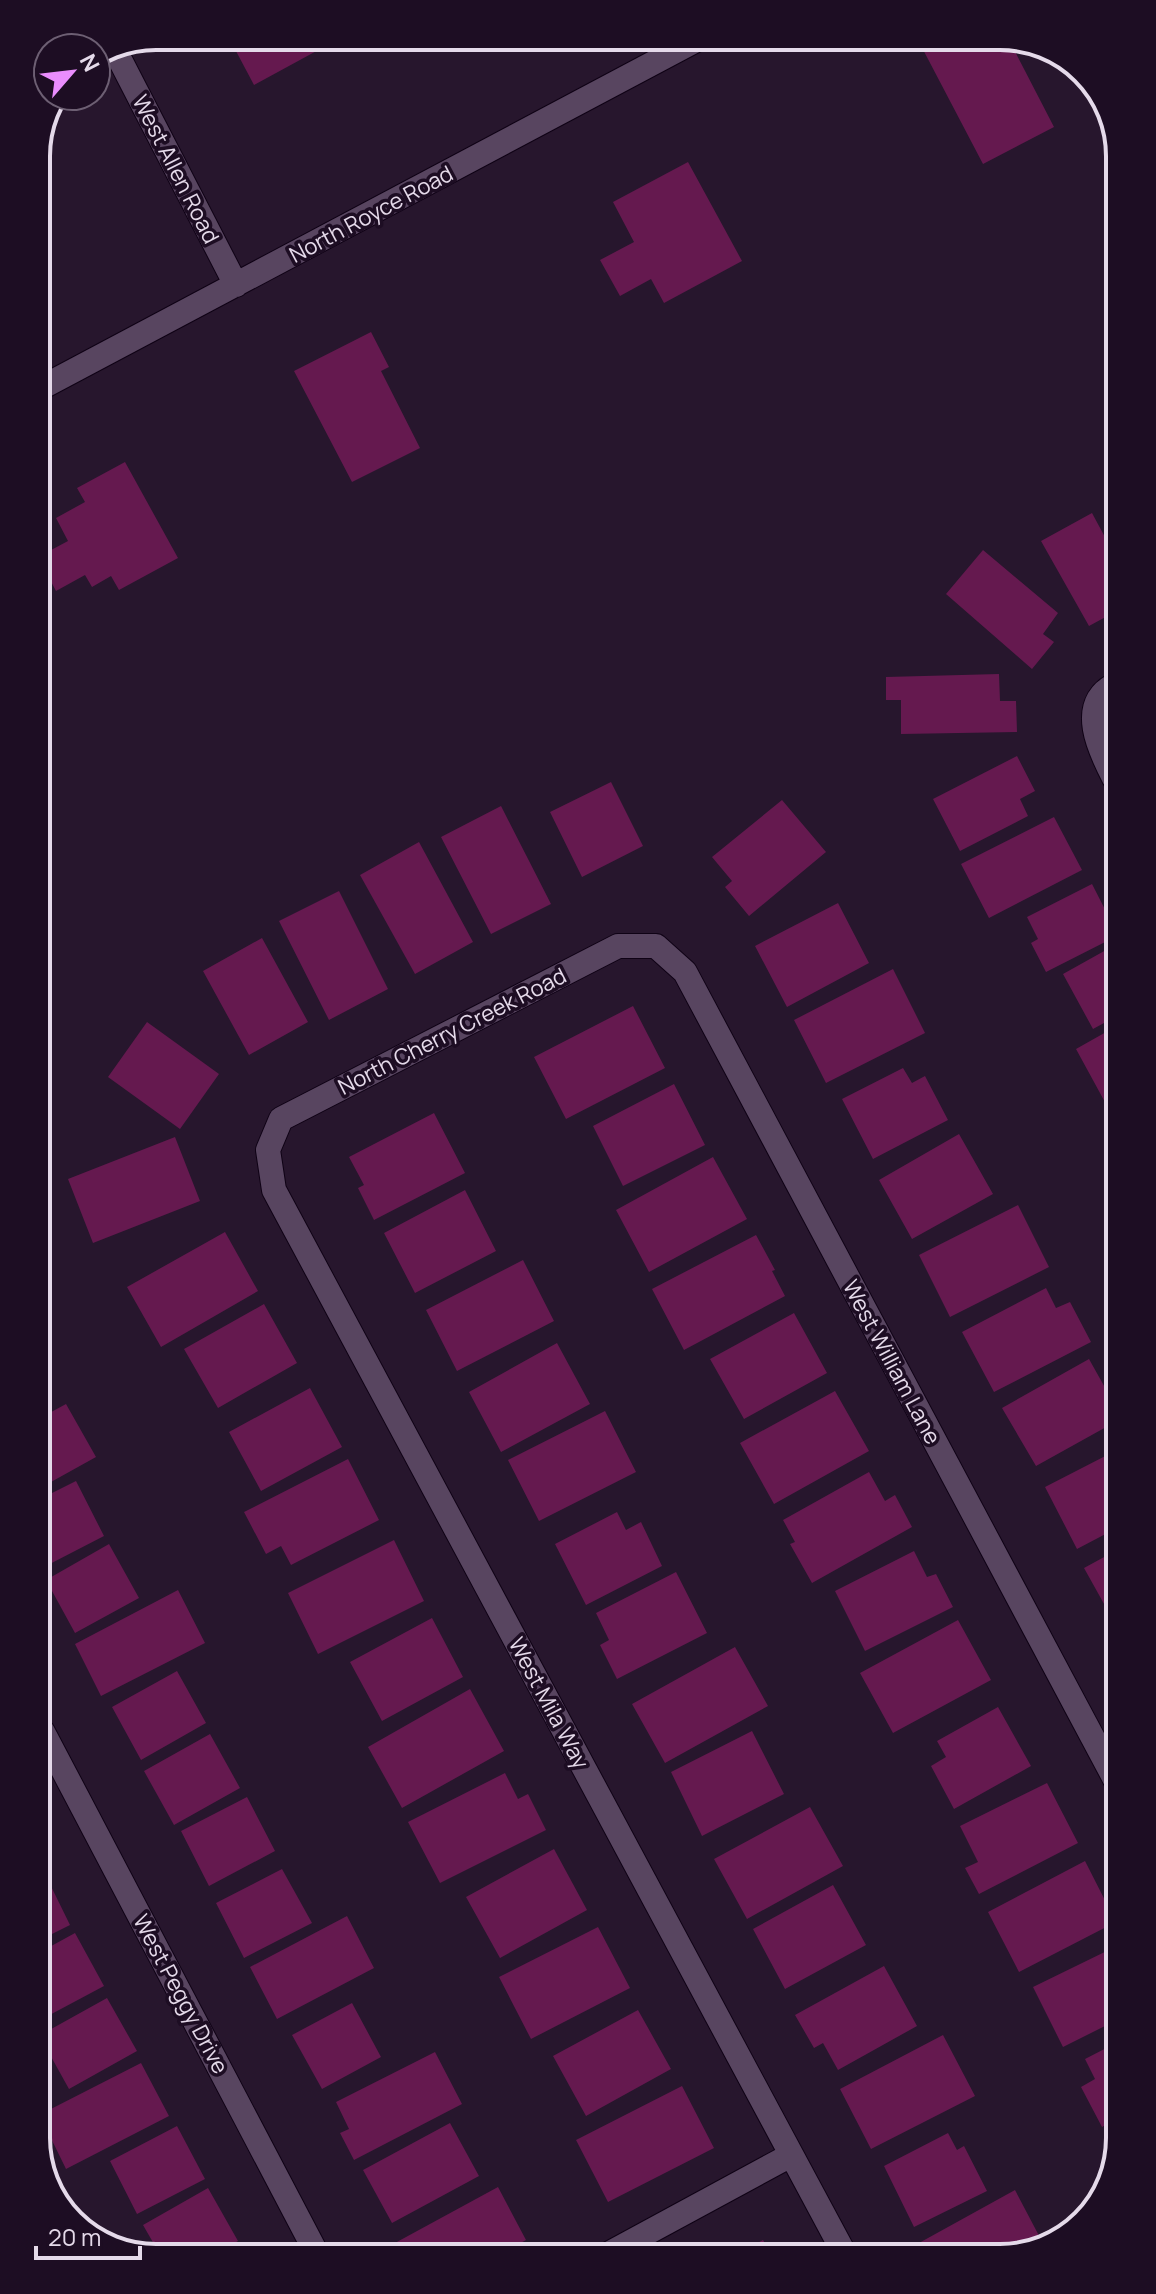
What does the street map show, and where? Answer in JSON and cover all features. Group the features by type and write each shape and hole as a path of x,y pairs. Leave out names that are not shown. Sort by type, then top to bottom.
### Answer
{"street":[{"name":"North Royce Road","path":"50,383 678,50"},
{"name":"West Allen Road","path":"119,57 236,285"},
{"path":"1106,690 1093,711 1098,747 1106,762"},
{"name":"North Cherry Creek Road","path":"268,1150 281,1119 618,946 656,946"},
{"name":"West William Lane","path":"656,946 685,972 1106,1762"},
{"name":"West Mila Way","path":"268,1150 274,1190 839,2244"},
{"name":"West Peggy Drive","path":"50,1745 312,2244"},
{"path":"627,2244 791,2155"}],"building":[{"path":"235,50 318,50 254,85"},
{"path":"923,50 1015,51 1054,127 983,164"},
{"path":"688,162 742,261 664,303 651,279 620,296 600,260 634,242 613,202"},
{"path":"371,332 389,367 381,371 420,448 352,482 294,371"},
{"path":"125,462 178,558 119,590 111,576 92,587 85,575 56,591 50,580 50,551 68,541 56,518 85,502 77,488"},
{"path":"1092,513 1106,539 1106,617 1089,626 1041,541"},
{"path":"983,550 1058,613 1043,634 1054,642 1032,669 946,594"},
{"path":"999,674 1000,701 1016,701 1017,732 901,734 901,700 886,700 886,677"},
{"path":"1017,756 1035,791 1020,799 1028,816 960,851 933,799"},
{"path":"611,782 643,846 582,877 550,812"},
{"path":"782,800 826,852 749,916 725,887 732,881 712,857"},
{"path":"501,806 551,904 491,934 441,837"},
{"path":"1054,817 1082,870 989,918 961,864"},
{"path":"419,842 473,942 415,974 360,875"},
{"path":"1092,884 1106,911 1106,942 1046,972 1031,943 1038,939 1027,917"},
{"path":"339,891 388,989 329,1020 279,921"},
{"path":"838,903 869,963 787,1007 755,946"},
{"path":"262,938 308,1022 249,1055 203,971"},
{"path":"1106,950 1106,1022 1093,1029 1063,974"},
{"path":"893,969 925,1033 826,1083 794,1020"},
{"path":"633,1006 665,1068 566,1119 534,1057"},
{"path":"147,1022 219,1074 180,1129 108,1077"},
{"path":"1106,1032 1106,1104 1076,1049"},
{"path":"903,1068 912,1083 925,1076 948,1120 873,1159 842,1099"},
{"path":"674,1084 705,1145 623,1186 593,1126"},
{"path":"434,1113 465,1173 374,1220 358,1188 364,1185 349,1157"},
{"path":"959,1134 993,1194 912,1239 879,1180"},
{"path":"175,1137 200,1201 93,1243 68,1179"},
{"path":"713,1157 747,1219 649,1272 616,1210"},
{"path":"465,1190 496,1251 415,1293 384,1233"},
{"path":"1018,1205 1049,1267 950,1317 919,1255"},
{"path":"225,1232 258,1291 161,1347 127,1287"},
{"path":"756,1235 785,1296 684,1350 652,1289"},
{"path":"523,1260 554,1321 457,1371 426,1310"},
{"path":"1046,1288 1056,1308 1070,1302 1091,1342 994,1392 962,1332"},
{"path":"264,1304 297,1363 218,1408 184,1349"},
{"path":"794,1313 827,1373 744,1419 710,1359"},
{"path":"557,1343 590,1404 501,1452 469,1392"},
{"path":"1089,1359 1106,1389 1106,1427 1036,1466 1002,1408"},
{"path":"310,1388 342,1447 261,1491 229,1432"},
{"path":"835,1391 869,1451 774,1504 740,1443"},
{"path":"66,1404 96,1457 50,1483 50,1413"},
{"path":"605,1411 636,1472 539,1521 508,1460"},
{"path":"1106,1456 1106,1534 1077,1549 1045,1487"},
{"path":"348,1459 379,1520 291,1565 281,1546 266,1554 244,1512"},
{"path":"869,1472 885,1501 895,1495 912,1527 812,1583 790,1544 795,1542 783,1520"},
{"path":"76,1481 104,1536 50,1564 50,1494"},
{"path":"617,1512 626,1530 641,1522 662,1566 586,1605 555,1544"},
{"path":"394,1540 424,1601 318,1654 288,1593"},
{"path":"109,1544 139,1598 75,1633 50,1587 50,1578"},
{"path":"914,1551 927,1577 936,1574 953,1607 865,1651 835,1591"},
{"path":"1106,1556 1106,1607 1084,1568"},
{"path":"676,1572 707,1633 617,1679 600,1645 609,1640 596,1613"},
{"path":"178,1590 205,1643 101,1696 75,1644"},
{"path":"432,1618 463,1677 382,1721 350,1662"},
{"path":"958,1620 991,1680 893,1733 860,1673"},
{"path":"735,1647 768,1706 665,1763 632,1704"},
{"path":"177,1671 206,1723 141,1760 112,1707"},
{"path":"470,1689 504,1751 402,1808 368,1747"},
{"path":"998,1707 1031,1766 954,1809 931,1766 946,1757 937,1741"},
{"path":"752,1731 784,1794 702,1836 671,1772"},
{"path":"210,1734 240,1788 174,1825 144,1771"},
{"path":"505,1773 518,1799 528,1794 546,1830 440,1883 408,1822"},
{"path":"1047,1783 1078,1843 979,1894 965,1868 978,1862 960,1826"},
{"path":"247,1797 275,1851 209,1886 181,1831"},
{"path":"810,1807 843,1866 747,1919 714,1859"},
{"path":"554,1849 587,1910 500,1958 466,1897"},
{"path":"1085,1861 1106,1902 1106,1927 1019,1972 988,1912"},
{"path":"282,1869 312,1923 244,1958 216,1903"},
{"path":"50,1884 70,1925 50,1935"},
{"path":"833,1885 866,1945 785,1989 753,1929"},
{"path":"347,1916 374,1968 277,2019 250,1967"},
{"path":"598,1927 630,1988 531,2039 499,1977"},
{"path":"75,1933 104,1986 50,2015 50,1947"},
{"path":"1106,1951 1106,2026 1063,2047 1033,1987"},
{"path":"884,1966 917,2026 838,2070 823,2043 814,2048 795,2015"},
{"path":"107,1998 137,2051 69,2089 50,2055 50,2030"},
{"path":"352,2003 381,2057 322,2089 292,2035"},
{"path":"638,2010 671,2069 586,2116 553,2056"},
{"path":"943,2035 975,2096 871,2149 840,2089"},
{"path":"1106,2048 1106,2125 1102,2127 1081,2087 1095,2079 1085,2059"},
{"path":"435,2052 462,2104 354,2160 340,2133 349,2129 336,2102"},
{"path":"141,2063 169,2116 66,2169 50,2136 50,2109"},
{"path":"682,2086 714,2148 608,2202 576,2140"},
{"path":"450,2123 479,2176 392,2223 363,2170"},
{"path":"177,2126 205,2179 137,2214 110,2161"},
{"path":"948,2133 957,2150 964,2146 987,2191 914,2227 884,2166"},
{"path":"498,2187 526,2240 519,2244 395,2243"},
{"path":"208,2188 238,2241 233,2244 154,2244 143,2225"},
{"path":"1015,2190 1039,2236 1000,2244 919,2243"}]}
